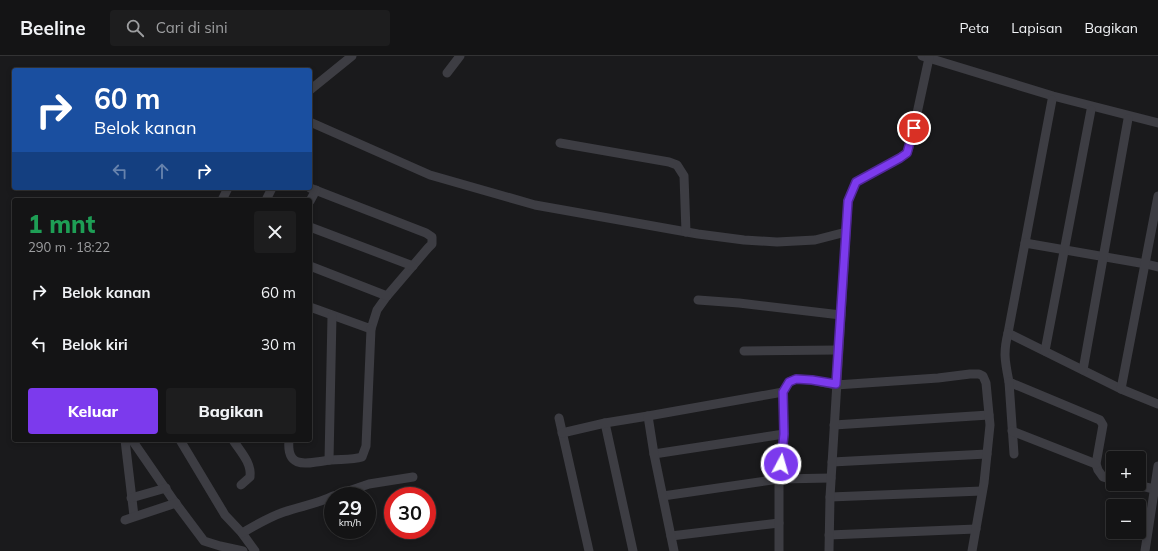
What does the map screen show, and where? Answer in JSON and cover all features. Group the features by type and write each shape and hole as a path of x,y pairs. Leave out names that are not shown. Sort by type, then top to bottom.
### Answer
{"street":[{"path":"312,88 352,56"},
{"path":"447,73 460,56"},
{"path":"829,551 830,497 836,384 848,201 856,182 907,153 911,141 925,57 1053,96 1158,123"},
{"path":"1014,454 1009,382 1004,349 1052,100"},
{"path":"1045,351 1091,110"},
{"path":"1083,370 1128,119"},
{"path":"312,123 430,175 535,205 686,232 744,240 777,242 815,240 846,232"},
{"path":"560,143 669,162 677,165 684,176 686,232"},
{"path":"283,442 293,459 298,463 355,459 362,457 366,446 371,329 377,310 387,296 432,244 432,237 426,233 313,189"},
{"path":"1121,389 1158,196"},
{"path":"312,228 413,266"},
{"path":"1025,243 1158,267"},
{"path":"312,267 387,296"},
{"path":"698,300 739,303 841,315"},
{"path":"312,308 371,329"},
{"path":"329,460 332,316"},
{"path":"1008,333 1121,389 1158,404"},
{"path":"744,351 838,350"},
{"path":"779,551 779,479 784,434 783,392 789,382 796,379 836,384 979,374 983,376 986,383 990,425 982,491 972,551"},
{"path":"1009,382 1100,420 1103,425 1096,464 1103,477 1106,478"},
{"path":"562,433 605,423 783,392"},
{"path":"834,425 989,414"},
{"path":"648,416 654,454 674,551"},
{"path":"558,418 589,551"},
{"path":"605,423 632,551"},
{"path":"1012,431 1096,464"},
{"path":"654,454 784,434"},
{"path":"125,442 134,516"},
{"path":"133,442 204,541 243,551"},
{"path":"181,442 225,516 242,533 255,551"},
{"path":"234,442 245,458 250,470 250,477 241,485"},
{"path":"288,450 289,442"},
{"path":"832,462 987,454"},
{"path":"1145,551 1154,514 1154,489 1158,466"},
{"path":"360,487 369,484 413,477"},
{"path":"663,496 779,479 831,478"},
{"path":"1146,487 1154,489"},
{"path":"131,498 166,488"},
{"path":"830,497 982,491"},
{"path":"242,533 272,516 324,500"},
{"path":"124,520 176,503"},
{"path":"671,536 779,523"},
{"path":"829,535 976,529"}],"route":[{"path":"781,464 784,434 783,392 789,382 796,379 836,384 848,201 856,182 907,153 914,128"}]}
